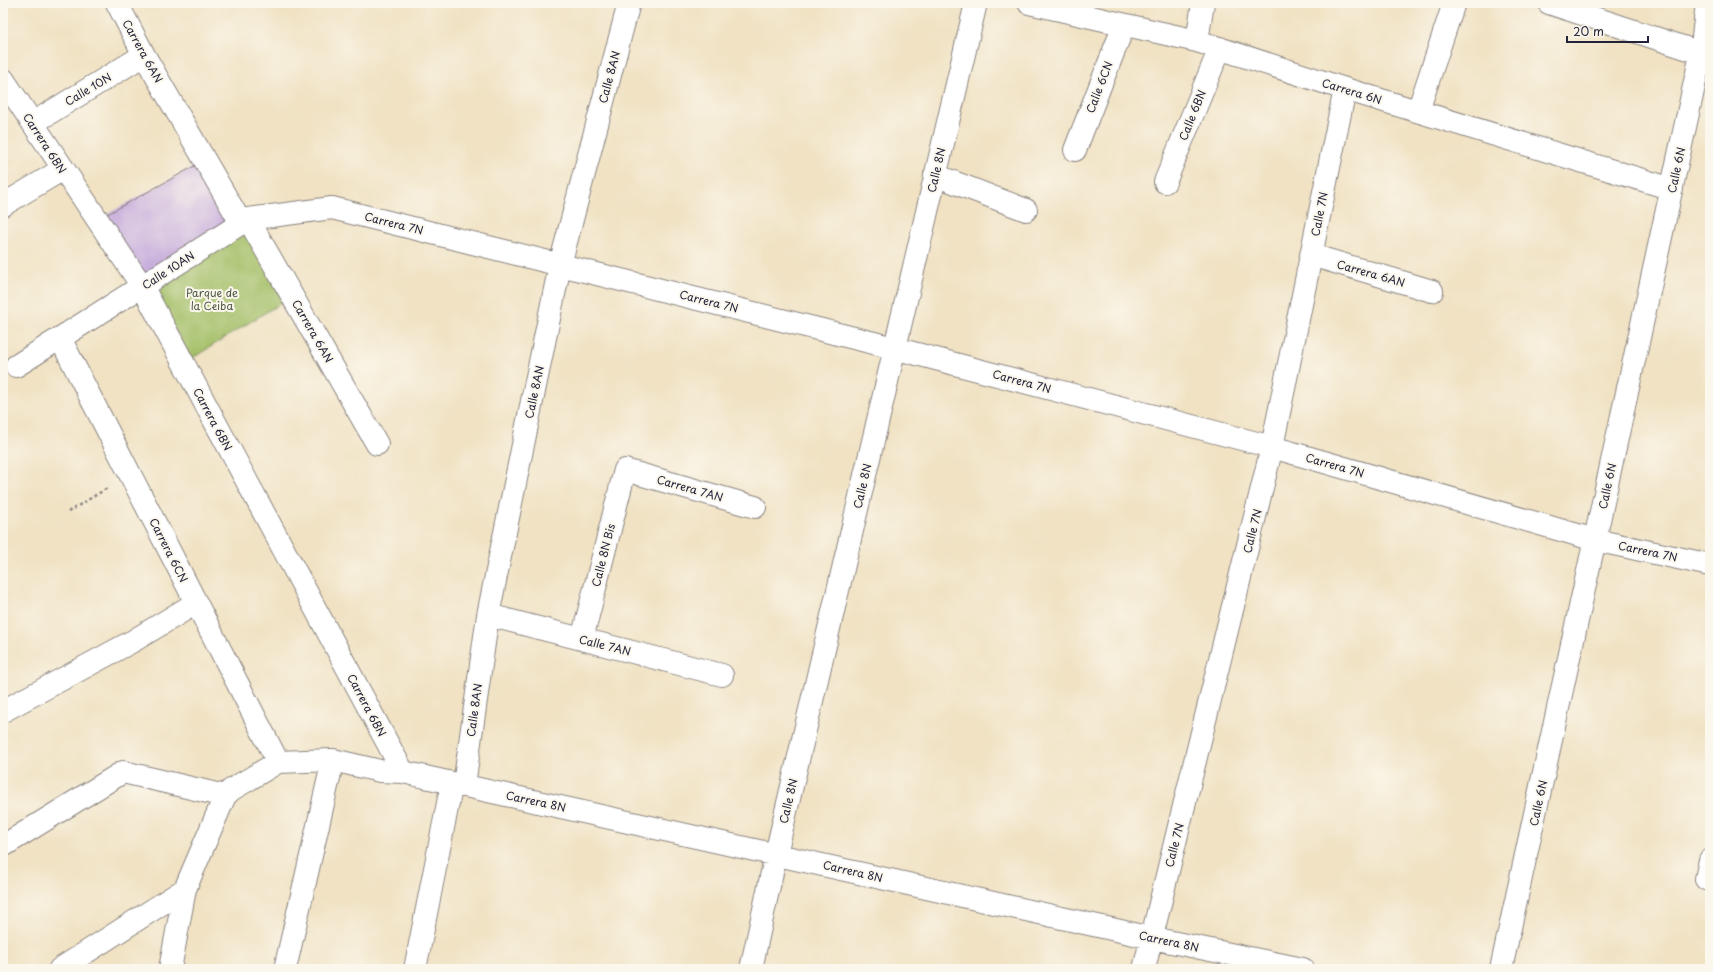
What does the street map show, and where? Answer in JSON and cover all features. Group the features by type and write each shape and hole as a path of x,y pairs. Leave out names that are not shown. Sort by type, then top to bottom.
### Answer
{"street":[{"name":"Carrera 6AN","path":"117,3 144,55 245,221 377,444"},
{"name":"Calle 8AN","path":"415,969 458,784 488,615 560,265 628,3"},
{"name":"Calle 8N","path":"751,969 776,854 976,3"},
{"name":"Carrera 6N","path":"1029,3 1197,41 1345,89 1672,189"},
{"path":"1197,41 1203,3"},
{"path":"1418,111 1454,3"},
{"path":"1549,3 1706,55"},
{"name":"Calle 6N","path":"1501,969 1672,189 1706,55 1707,3"},
{"name":"Calle 6CN","path":"1075,150 1124,25"},
{"name":"Calle 6BN","path":"1165,182 1220,48"},
{"name":"Calle 10N","path":"32,123 144,55"},
{"name":"Carrera 6BN","path":"3,79 142,286 403,772"},
{"name":"Calle 7N","path":"1144,969 1272,447 1345,89"},
{"path":"3,205 63,170"},
{"path":"935,175 1026,210"},
{"name":"Carrera 7N","path":"332,208 894,348 1272,447 1595,540 1710,565"},
{"name":"Calle 10AN","path":"16,366 245,221 332,208"},
{"name":"Carrera 6AN","path":"1311,255 1432,291"},
{"name":"Carrera 6CN","path":"60,338 278,762"},
{"name":"Carrera 7AN","path":"625,470 755,507"},
{"name":"Calle 8N Bis","path":"582,639 625,470"},
{"path":"3,711 133,642 196,604"},
{"name":"Calle 7AN","path":"488,615 722,675"},
{"path":"284,969 333,760"},
{"name":"Carrera 8N","path":"278,762 333,760 380,771 403,772 1152,938 1303,969"},
{"path":"170,969 185,889 225,796 231,790 278,762"},
{"path":"3,846 124,772 225,796"},
{"path":"60,969 185,889"}],"path":[{"path":"68,512 130,474"}],"green space":[{"name":"Parque de la Ceiba","path":"246,229 289,298 191,359 152,288"}],"building":[{"path":"202,162 233,221 143,277 102,217"}]}
